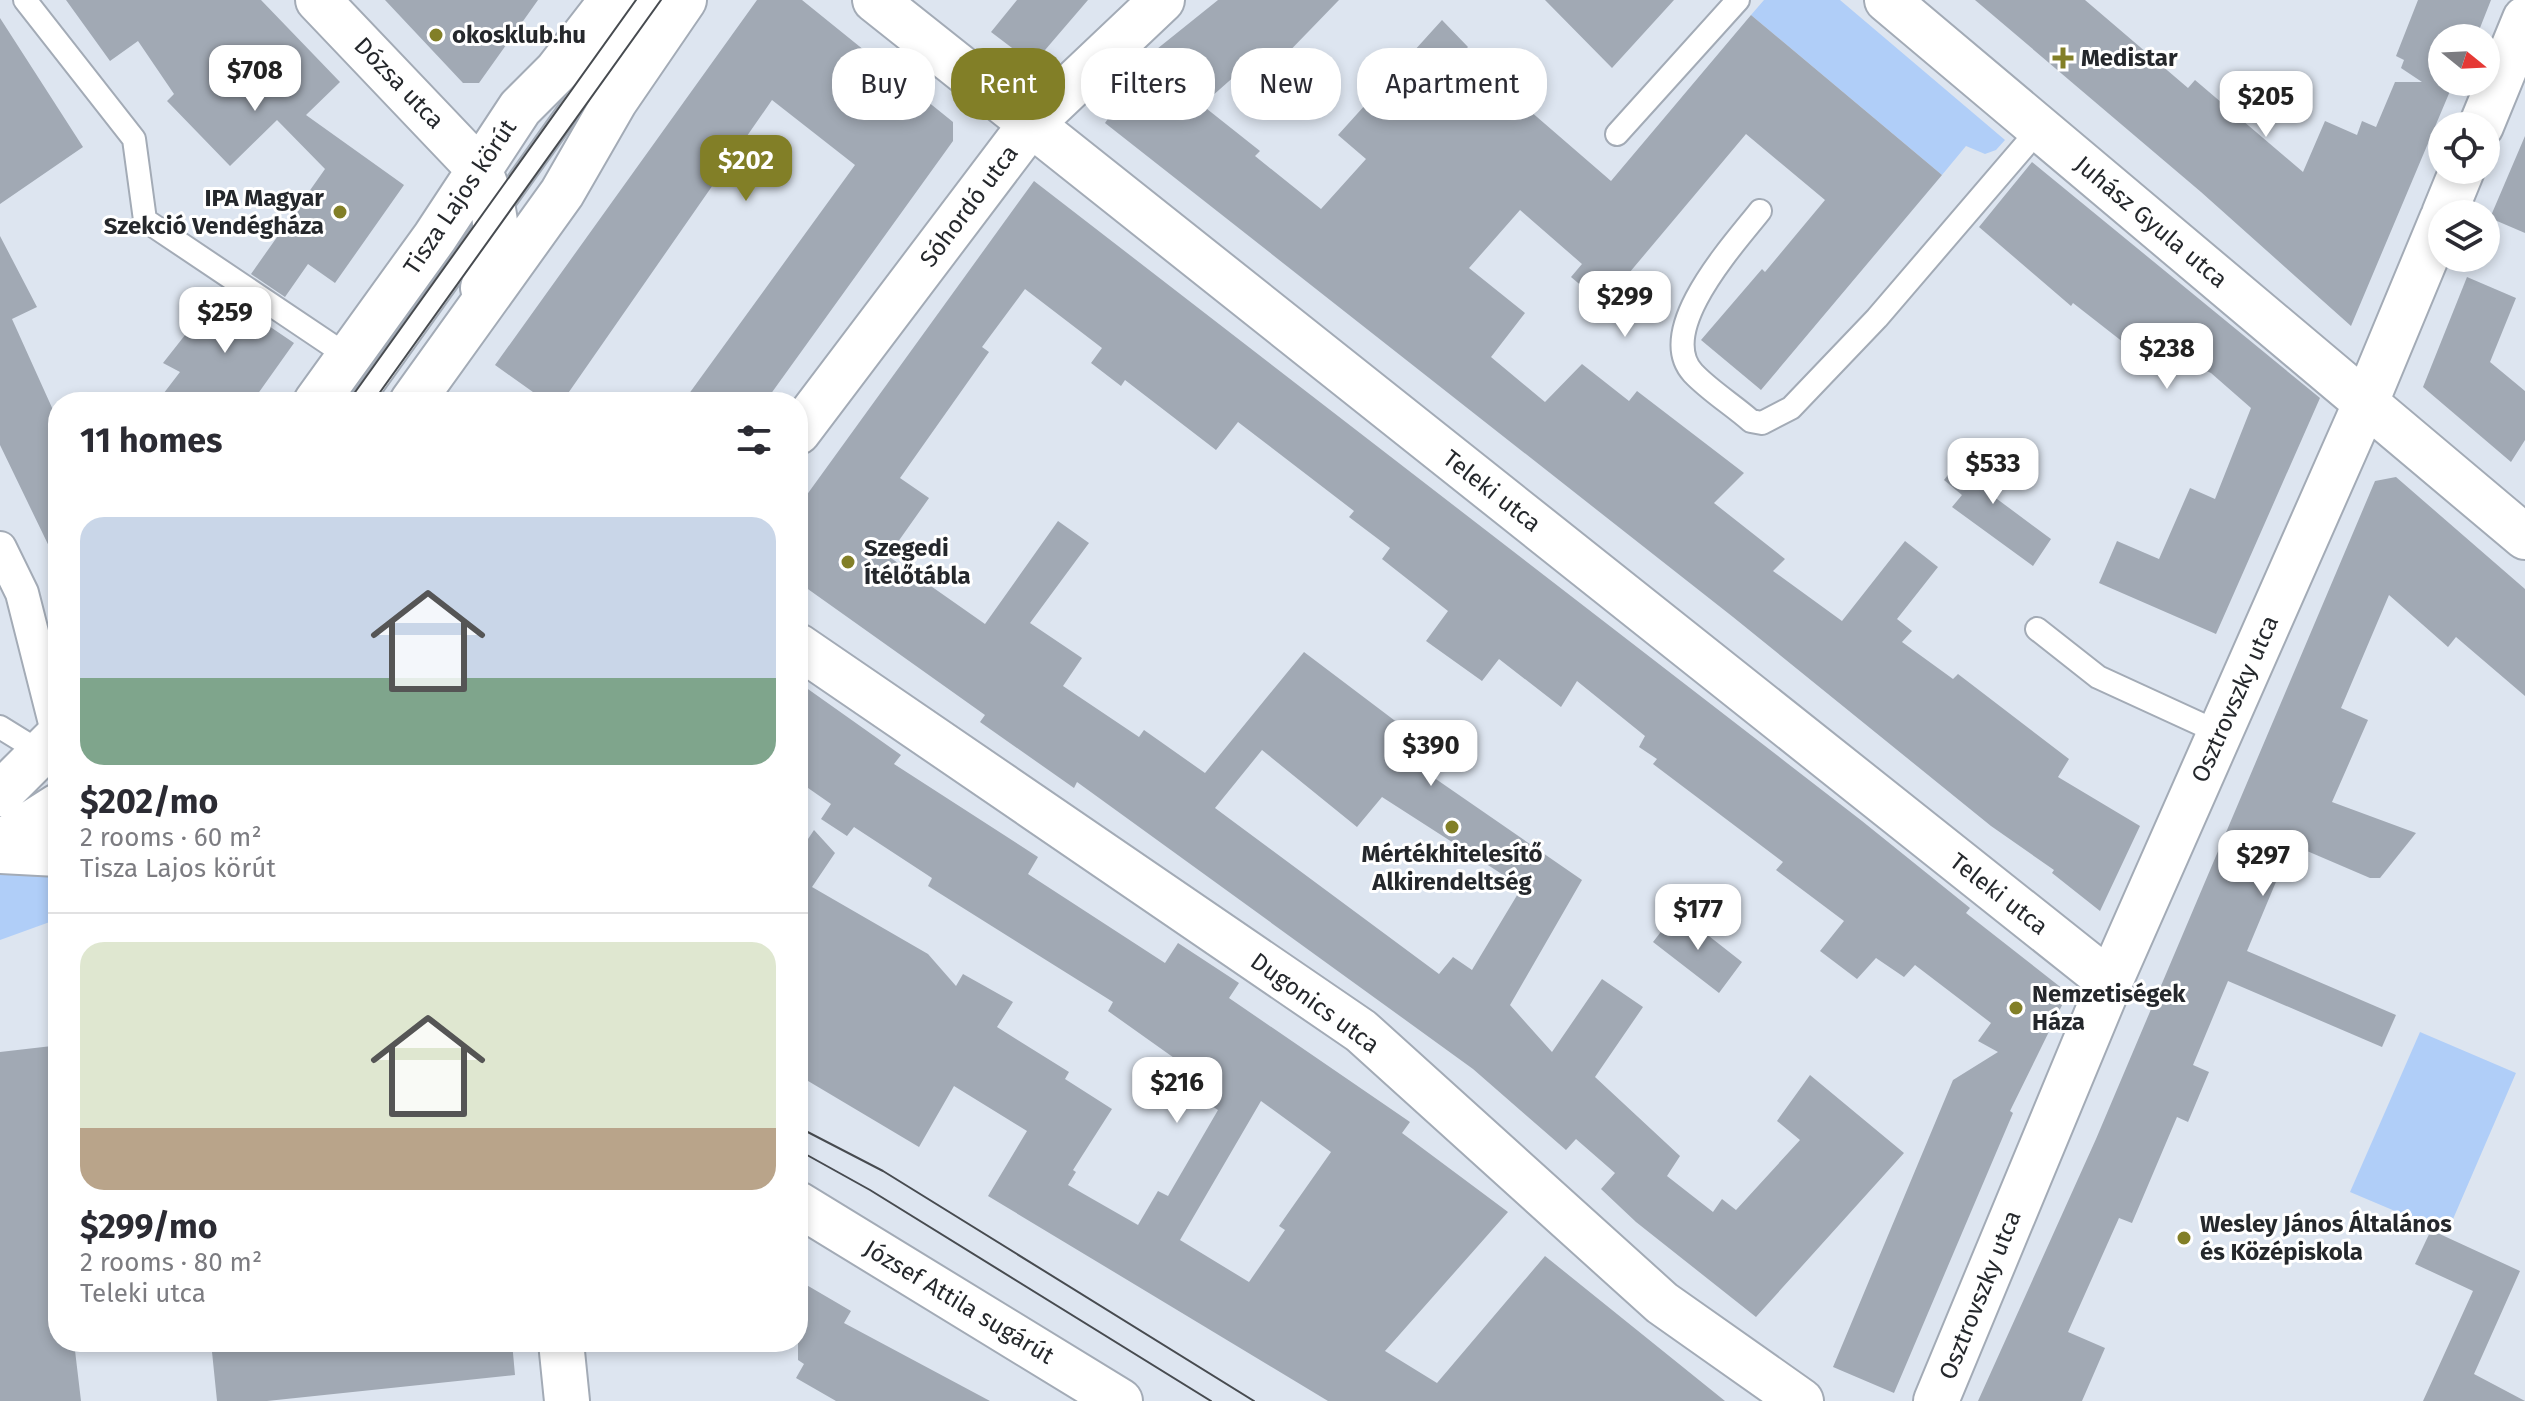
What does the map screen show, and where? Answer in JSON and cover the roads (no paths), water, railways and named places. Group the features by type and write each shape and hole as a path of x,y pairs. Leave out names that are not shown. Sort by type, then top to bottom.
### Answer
{"street":[{"name":"Dózsa utca","path":"318,0 478,168 494,200 496,217"},
{"name":"Tisza Lajos körút","path":"323,392 435,237 520,108 563,64 612,0"},
{"path":"419,392 562,193 615,101 684,0"},
{"name":"Teleki utca","path":"875,0 2110,982"},
{"name":"Sóhordó utca","path":"808,419 1030,125 1162,0"},
{"name":"Juhász Gyula utca","path":"1887,0 2525,537"},
{"path":"2487,112 2525,19"},
{"path":"477,308 496,234 496,217"},
{"name":"Osztrovszky utca","path":"1936,1401 2110,982 2366,402 2428,253"},
{"path":"0,548 22,593 48,717"},
{"name":"Dugonics utca","path":"808,653 1361,1031 1662,1303 1801,1401"},
{"path":"0,794 48,746"},
{"path":"0,843 48,812"},
{"path":"0,851 48,853"},
{"name":"József Attila sugárút","path":"808,1210 1120,1401"},
{"path":"562,1352 567,1401"}],"lane":[{"path":"25,0 134,139 145,220 349,357"},
{"name":"Tisza Lajos körút","path":"368,392 648,0"},
{"path":"1617,134 1738,0"},
{"path":"1760,211 1706,279 1686,328 1685,346 1692,372 1751,421 1762,423 1791,408 1877,318 2040,128"},
{"path":"2037,629 2098,677 2220,733"},
{"path":"0,727 48,740"}],"tram line":[{"path":"355,392 636,0"},
{"path":"380,392 661,0"},
{"path":"808,1132 883,1171 1254,1401"},
{"path":"808,1156 870,1190 1211,1401"}],"place":[{"name":"okosklub.hu","path":"436,35"},
{"name":"Medistar","path":"2063,58"},
{"name":"IPA Magyar Szekció Vendégháza","path":"340,212"},
{"name":"Szegedi Ítélőtábla","path":"848,562"},
{"name":"Mértékhitelesítő Alkirendeltség","path":"1452,827"},
{"name":"Nemzetiségek Háza","path":"2016,1008"},
{"name":"Wesley János Általános és Középiskola","path":"2184,1238"}]}
